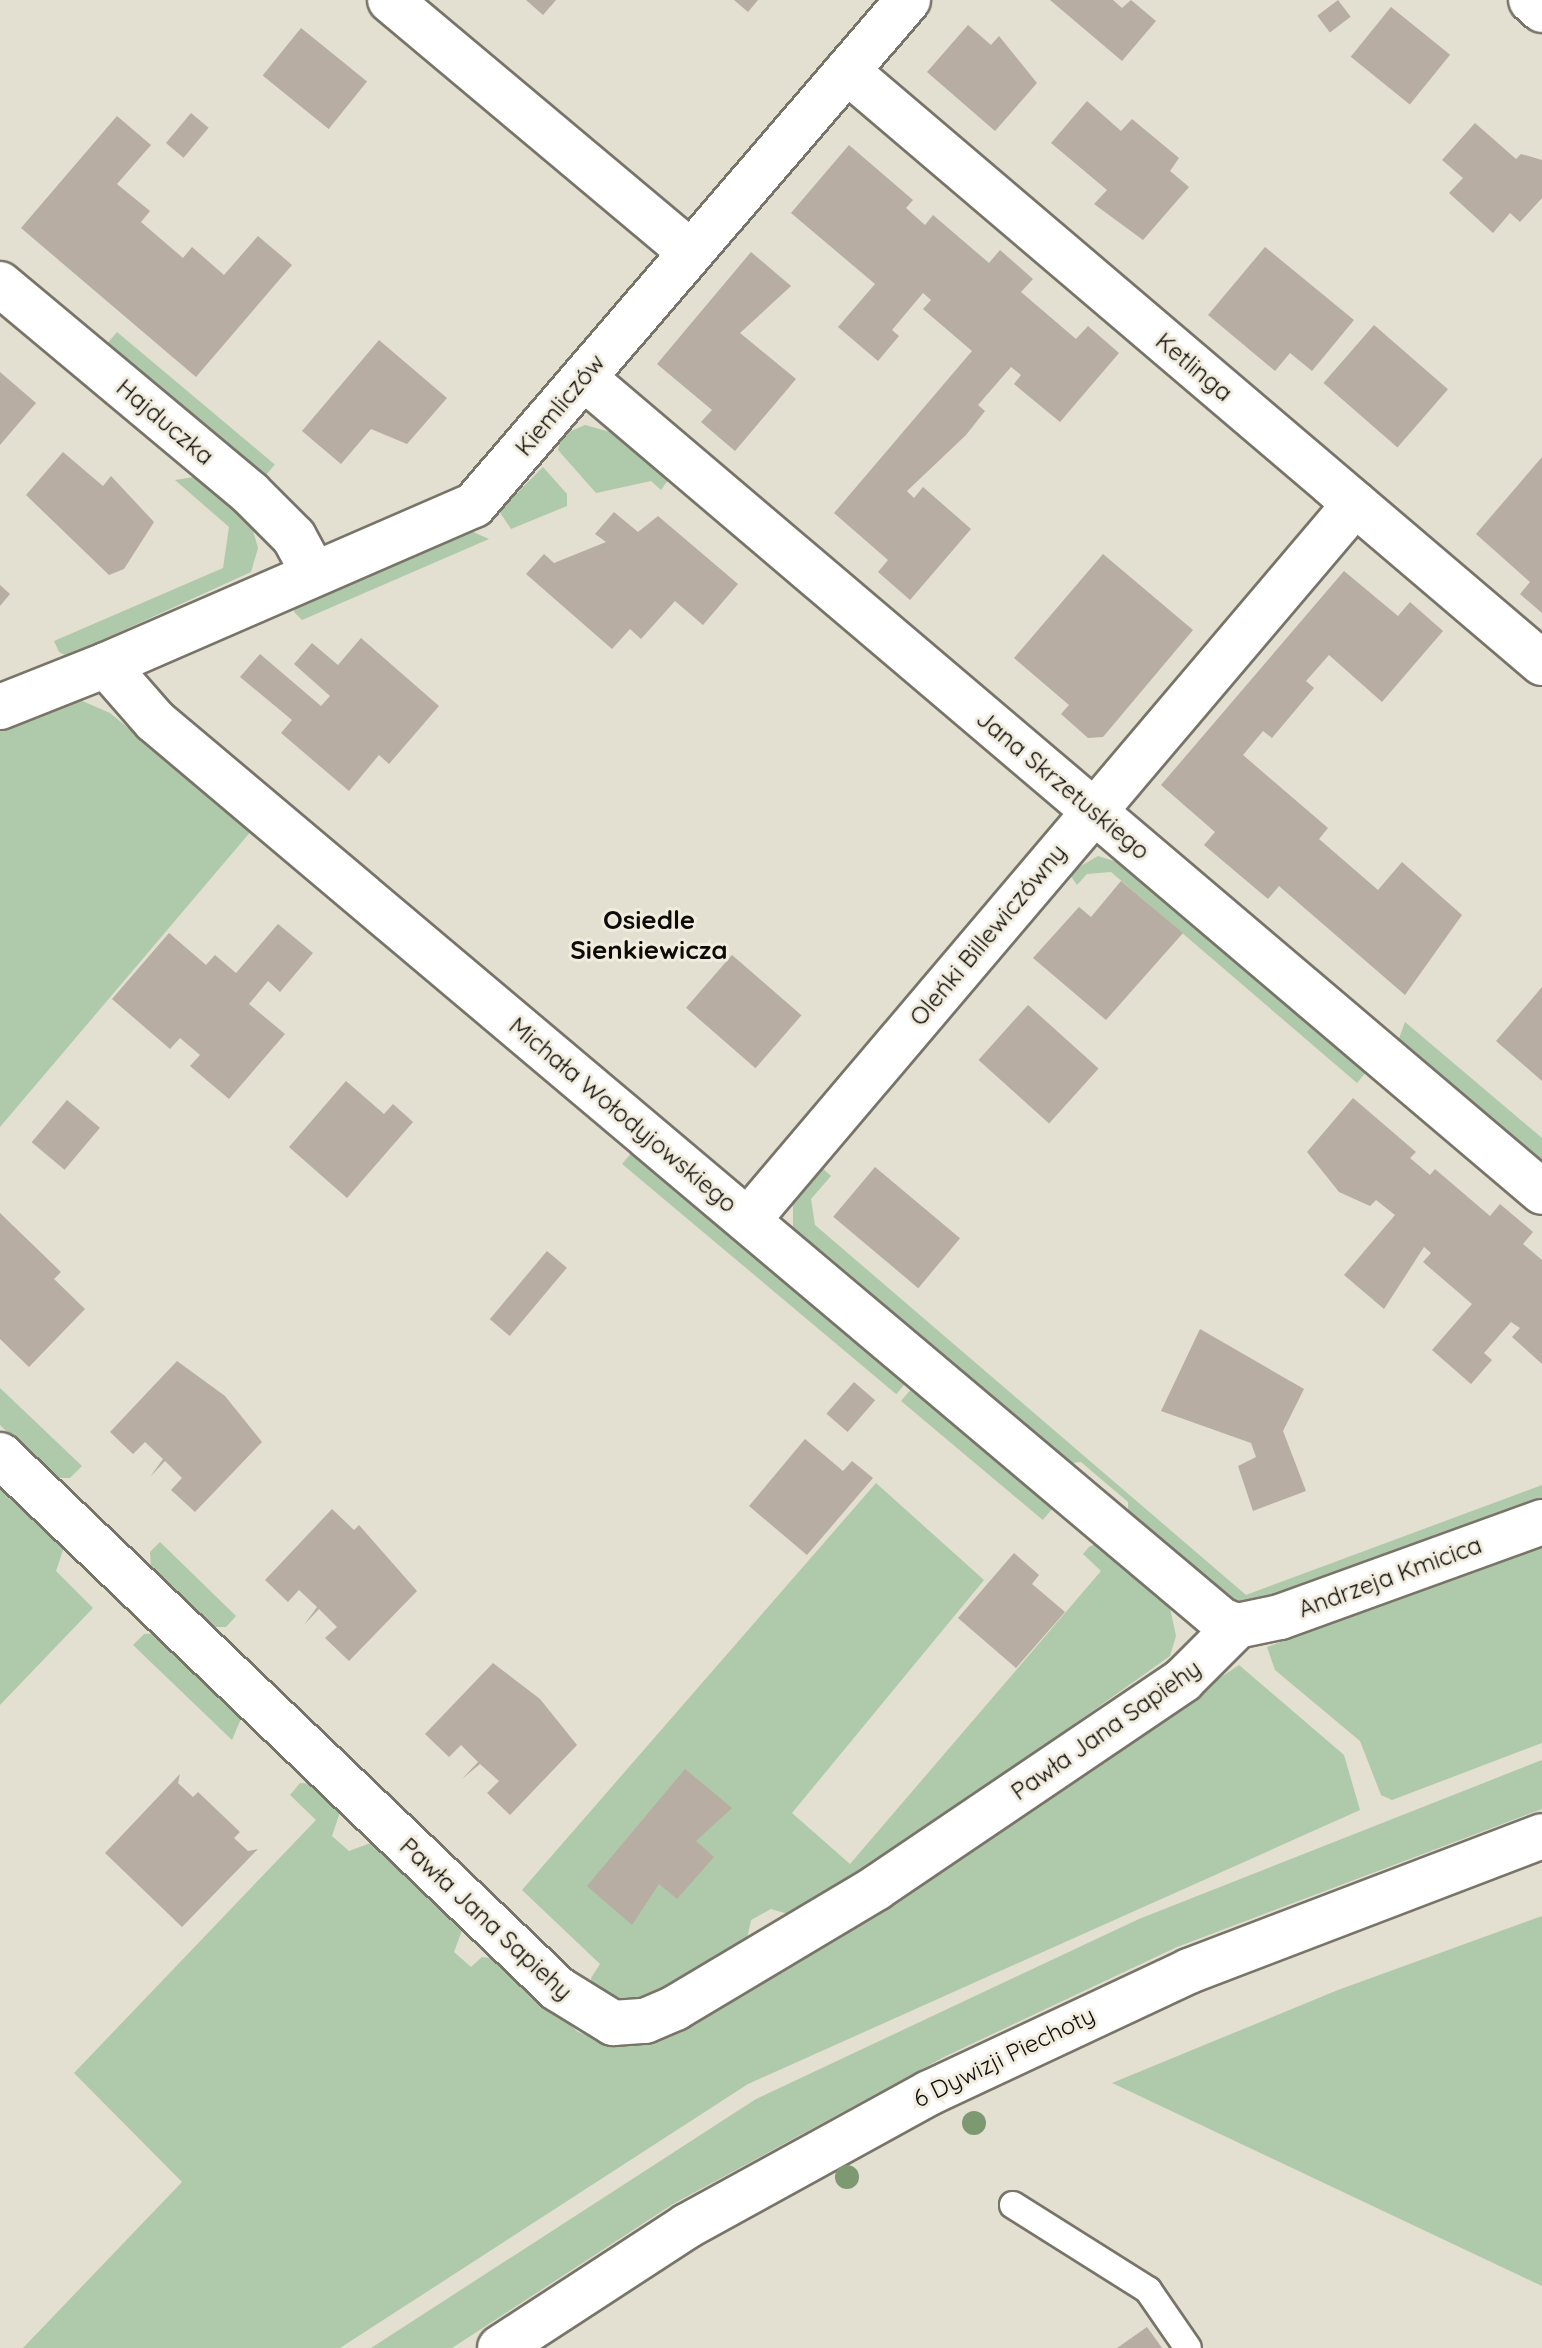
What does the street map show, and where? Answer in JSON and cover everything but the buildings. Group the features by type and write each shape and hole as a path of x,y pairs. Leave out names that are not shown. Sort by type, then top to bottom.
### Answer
{"street":[{"path":"390,0 690,252"},
{"name":"Kiemliczów","path":"106,665 474,505 908,0"},
{"path":"1531,0 1542,10"},
{"name":"Ketlinga","path":"847,71 1542,663"},
{"name":"Hajduczka","path":"0,284 250,493 294,537 314,574"},
{"name":"Jana Skrzetuskiego","path":"584,378 1542,1192"},
{"name":"Oleńki Billewiczówny","path":"748,1220 1355,504"},
{"path":"0,707 106,665"},
{"name":"Michała Wołodyjowskiego","path":"106,665 155,721 748,1220 1195,1602 1237,1626"},
{"name":"Pawła Jana Sapiehy","path":"0,1455 558,1989 613,2023 645,2021 675,2008 876,1888 1183,1680 1237,1626"},
{"name":"Andrzeja Kmicica","path":"1237,1626 1542,1522"},
{"name":"6 Dywizji Piechoty","path":"500,2348 687,2226 943,2086 1189,1971 1542,1836"}],"lane":[{"path":"1013,2205 1148,2290 1188,2348"}],"green space":[{"path":"117,332 275,464 263,478 105,346"},
{"path":"585,425 614,433 669,479 661,490 651,481 596,493 558,450 562,435"},
{"path":"543,467 567,494 567,506 511,529 499,511"},
{"path":"200,476 250,520 258,548 251,572 67,656 59,652 54,641 223,568 229,527 175,480"},
{"path":"471,531 489,539 302,620 294,612 295,605"},
{"path":"80,700 110,713 252,830 0,1127 0,728"},
{"path":"1098,856 1124,864 1367,1071 1357,1083 1111,872 1087,874 1077,885 1069,873"},
{"path":"1405,1022 1542,1138 1542,1167 1397,1044"},
{"path":"633,1151 907,1381 896,1394 622,1164"},
{"path":"820,1166 831,1176 811,1199 815,1225 1246,1595 1542,1485 1542,1504 1265,1602 1235,1600 1128,1519 1128,1502 1081,1462 1063,1464 793,1232 793,1200"},
{"path":"0,1388 82,1466 70,1478 55,1478 0,1425"},
{"path":"912,1388 1054,1507 1043,1520 901,1401"},
{"path":"0,1482 65,1544 56,1571 93,1608 0,1705"},
{"path":"876,1483 984,1580 792,1813 850,1864 1101,1571 1083,1554 1089,1547 1095,1544 1170,1608 1176,1636 1170,1656 864,1873 788,1914 771,1909 751,1920 747,1939 644,1998 623,2003 593,1993 591,1978 600,1964 522,1890"},
{"path":"160,1542 236,1616 226,1627 209,1627 151,1569 150,1552"},
{"path":"1542,1546 1542,1743 1392,1800 1381,1795 1360,1741 1275,1670 1267,1647"},
{"path":"160,1633 243,1714 232,1740 133,1645 144,1634"},
{"path":"1239,1665 1344,1755 1360,1810 748,2084 340,2348 23,2348 182,2182 74,2073 316,1820 290,1795 300,1783 316,1784 341,1809 332,1836 349,1851 376,1841 464,1925 454,1952 471,1967 482,1957 498,1959 578,2032 611,2043 885,1904"},
{"path":"1542,1760 1542,1809 1177,1947 946,2056 673,2204 452,2348 371,2348 756,2099 1139,1919"},
{"path":"1542,1916 1542,2286 1112,2083 1338,1990"}],"district":[{"name":"Osiedle Sienkiewicza","path":"649,935"}]}
